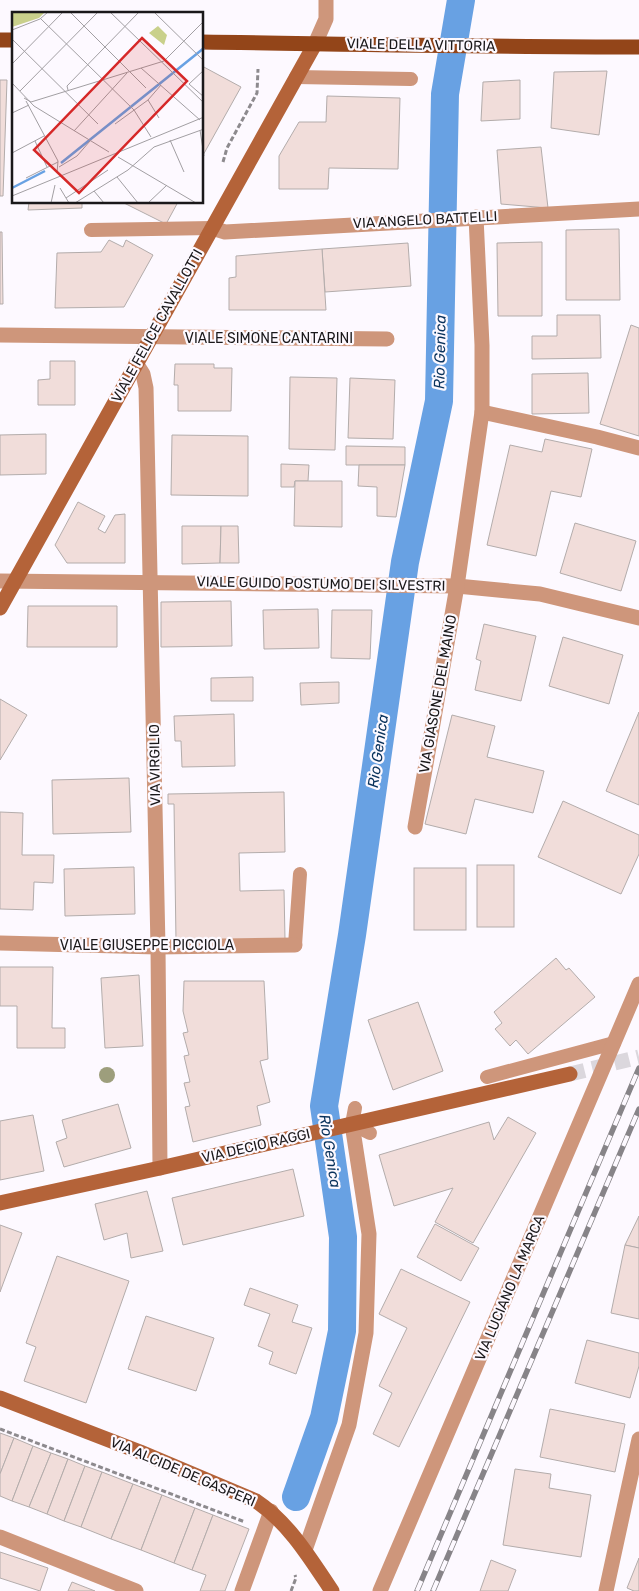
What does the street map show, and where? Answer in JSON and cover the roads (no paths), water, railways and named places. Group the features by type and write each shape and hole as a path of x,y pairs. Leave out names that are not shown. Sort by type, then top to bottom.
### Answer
{"main road":[{"name":"VIALE DELLA VITTORIA","path":"204,42 484,47 639,47"}],"street":[{"path":"315,44 326,19 326,0"},
{"name":"VIALE FELICE CAVALLOTTI","path":"0,608 8,581 136,364 315,44"},
{"name":"VIA ANGELO BATTELLI","path":"212,228 225,232 639,209"},
{"name":"VIA GIASONE DEL MAINO","path":"415,827 457,586 482,412 482,346 476,217"},
{"name":"VIALE SIMONE CANTARINI","path":"0,335 387,339"},
{"name":"VIA VIRGILIO","path":"136,364 143,374 146,388 152,583 160,1168"},
{"path":"482,412 639,448"},
{"name":"VIALE GUIDO POSTUMO DEI SILVESTRI","path":"8,581 457,586 540,594 639,618"},
{"name":"VIALE GIUSEPPE PICCIOLA","path":"0,943 158,947 295,945"},
{"name":"VIA LUCIANO LA MARCA","path":"380,1591 639,984"},
{"name":"VIA DECIO RAGGI","path":"0,1203 570,1074"},
{"path":"305,1550 349,1425 366,1333 369,1234 347,1125"},
{"name":"VIA ALCIDE DE GASPERI","path":"0,1398 140,1452 256,1501 271,1511 305,1550 332,1591"},
{"path":"606,1591 639,1439"},
{"path":"242,1591 271,1511"},
{"path":"0,1537 136,1591"}],"lane":[{"path":"296,77 411,79"},
{"path":"91,230 212,228"},
{"path":"295,945 300,874"},
{"path":"487,1077 614,1043"},
{"path":"355,1108 347,1125 370,1134"}],"waterway":[{"name":"Rio Genica","path":"296,1497 324,1418 342,1331 343,1237 324,1106 352,935 405,562 439,401 445,94 461,0"}],"tunnel":[{"path":"570,1074 639,1057"}],"railway":[{"path":"417,1591 639,1068"},
{"path":"433,1591 639,1109"}]}
